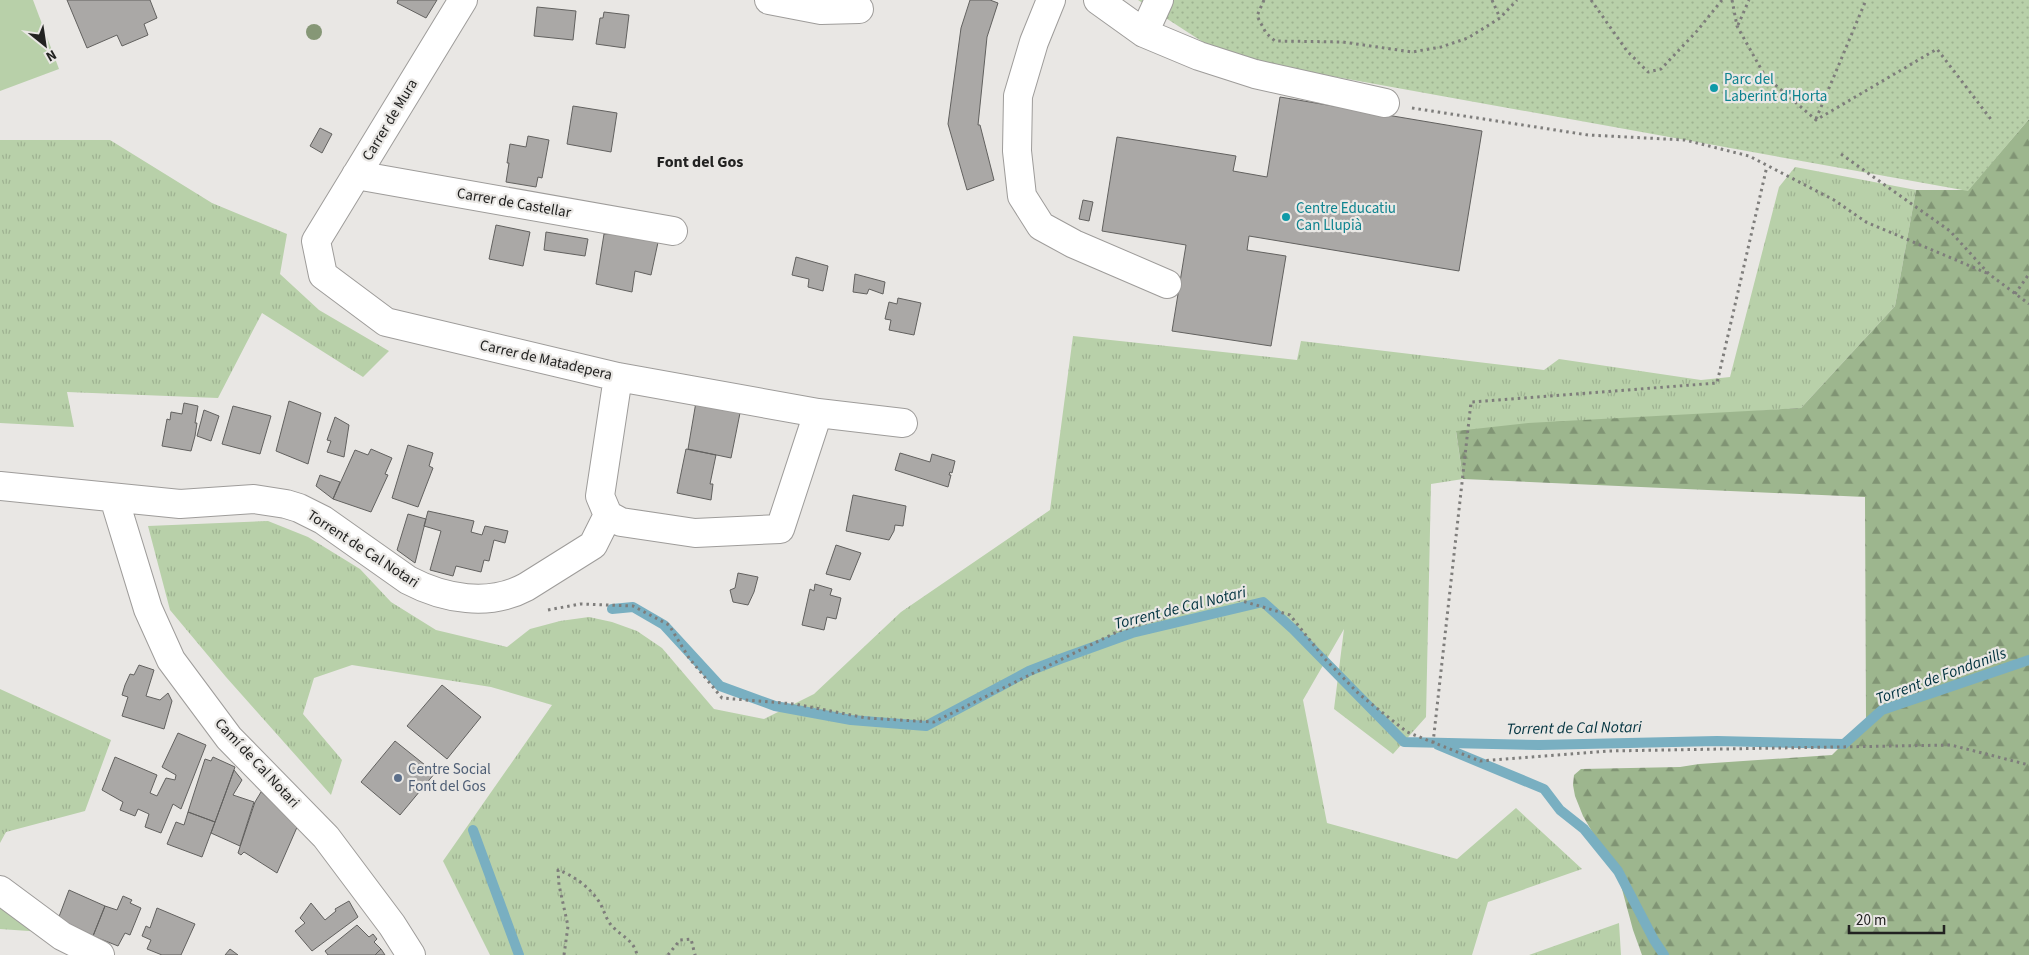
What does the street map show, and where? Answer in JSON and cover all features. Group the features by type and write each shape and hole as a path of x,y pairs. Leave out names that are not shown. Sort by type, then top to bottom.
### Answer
{"street":[{"name":"Carrer de Mura","path":"316,241 463,0"},
{"path":"769,0 821,10 859,9"},
{"path":"1051,0 1034,42 1018,96 1017,151 1022,196 1041,226 1074,244 1167,284"},
{"path":"1098,0 1144,33 1199,56 1255,74 1385,103"},
{"path":"1144,33 1159,0"},
{"name":"Carrer de Castellar","path":"356,175 673,231"},
{"name":"Carrer de Matadepera","path":"316,241 323,275 386,322 618,377 818,413 903,423"},
{"path":"618,377 600,496 608,515 622,522 695,534 780,529 818,413"},
{"name":"Torrent de Cal Notari","path":"0,486 180,504 254,499 286,504 323,520 408,580 422,587 452,596 479,599 516,593 593,545 608,515"},
{"name":"Camí de Cal Notari","path":"114,498 148,609 171,660 229,738 326,837 392,925 411,955"},
{"path":"0,890 62,936 100,955"}],"path":[{"path":"1264,0 1257,16 1266,33 1275,41 1343,42 1412,52 1441,47 1468,38 1500,18 1517,0"},
{"path":"1492,0 1500,18"},
{"path":"1592,0 1626,51 1648,72 1661,69 1697,31 1722,0"},
{"path":"1732,0 1737,26 1765,76 1816,120"},
{"path":"1737,26 1749,0"},
{"path":"1816,120 1867,0"},
{"path":"1816,120 1937,49 1993,122"},
{"path":"1385,103 1515,125 1588,134 1685,140 1749,156 1834,200 1866,222 1989,274"},
{"path":"1841,154 1950,231 1989,274 2029,304"},
{"path":"1433,743 1471,402 1717,383 1767,166"},
{"path":"2015,294 2029,274"},
{"path":"545,611 580,604 633,606 669,625 689,658 722,698 795,704 866,718 934,722 1118,631 1232,598 1290,615 1324,658 1359,694 1407,732 1480,761 1608,751 1951,745 2029,765"},
{"path":"564,955 568,926 559,885 558,870 571,875 600,903 611,926 622,933 636,949 637,955"},
{"path":"668,955 680,940 690,939 695,955"}],"green space":[{"path":"0,0 33,0 59,69 0,91"},
{"name":"Parc del Laberint d'Horta","path":"1138,0 2029,0 2029,119 1968,191 1226,57"},
{"path":"2029,119 2029,955 1642,955 1619,878 1583,816 1575,796 1574,775 1581,769 1680,767 1832,755 1866,721 1865,497 1463,479 1456,431 1528,423 1801,408 1895,306 1916,190 1968,190"},
{"path":"0,140 110,140 212,203 287,234 280,274 319,310 389,351 363,377 262,313 218,398 67,392 74,427 0,423"},
{"path":"1795,167 1916,190 1895,306 1801,408 1456,432 1463,479 1431,484 1426,717 1393,754 1334,709 1344,629 1303,700 1327,823 1457,859 1516,808 1582,869 1488,902 1472,955 490,955 443,861 552,705 491,687 352,665 314,678 303,714 342,760 331,795 226,677 170,610 148,526 268,521 308,537 360,569 391,602 436,630 507,647 530,629 560,621 589,617 612,622 637,631 662,648 714,709 764,719 814,694 901,612 1050,510 1073,336 1297,360 1301,341 1544,370 1559,359 1701,380 1730,377 1779,187"},
{"path":"0,689 111,740 85,811 6,832 0,843"},
{"path":"0,901 43,932 0,929"},
{"path":"1619,923 1621,955 1529,955"}],"building":[{"path":"67,0 150,0 157,18 144,24 148,35 122,46 117,35 87,48"},
{"path":"398,0 437,0 426,18 397,3"},
{"path":"970,0 990,0 998,3 987,37 978,125 980,125 994,180 967,190 948,124 961,28"},
{"path":"537,7 576,11 573,40 534,36"},
{"path":"604,12 629,15 625,48 596,44 600,18 603,18"},
{"name":"Centre Educatiu Can Llupià","path":"1280,97 1482,131 1459,271 1249,236 1247,250 1286,256 1271,346 1172,331 1186,245 1102,231 1117,137 1236,156 1233,171 1267,177"},
{"path":"573,106 617,113 611,152 567,144"},
{"path":"320,128 332,134 322,153 310,146"},
{"path":"528,136 549,140 542,178 538,177 536,187 506,182 510,144 526,147"},
{"path":"1083,200 1093,202 1089,221 1079,219"},
{"path":"496,225 530,232 523,266 489,259"},
{"path":"546,232 588,239 585,256 544,250"},
{"path":"660,233 651,275 635,271 632,292 596,284 604,234"},
{"path":"796,257 828,266 823,291 808,287 809,279 792,275"},
{"path":"855,274 885,282 883,294 869,289 867,294 853,292"},
{"path":"898,298 921,303 914,335 889,330 891,320 885,319 889,302 897,304"},
{"path":"289,401 321,413 308,464 276,451"},
{"path":"696,402 742,403 731,458 688,449"},
{"path":"184,403 198,406 195,436 191,451 162,446 167,419 170,420 171,412 182,414"},
{"path":"233,406 271,416 260,454 222,444"},
{"path":"204,410 219,416 211,441 197,436"},
{"path":"335,417 349,425 344,457 327,452 331,441 327,440"},
{"path":"408,445 433,453 429,466 433,468 418,507 392,498"},
{"path":"371,449 392,458 385,474 388,475 371,512 333,499 355,450 368,455"},
{"path":"686,449 716,455 710,484 713,484 711,500 677,493"},
{"path":"900,453 930,462 932,454 955,461 952,473 950,472 949,475 951,475 948,487 895,470"},
{"path":"320,475 340,482 333,499 316,486"},
{"path":"853,495 906,506 903,526 895,525 889,540 846,531"},
{"path":"428,511 474,521 471,532 482,535 485,526 508,531 505,543 494,540 489,561 484,560 481,572 456,566 453,576 430,570 441,531 424,526"},
{"path":"408,514 426,519 415,563 397,550"},
{"path":"836,545 861,553 850,580 826,574"},
{"path":"738,573 758,577 748,605 733,602 730,590 735,588"},
{"path":"815,584 832,589 830,595 841,598 836,619 827,617 824,630 802,625 810,589 814,591"},
{"path":"139,665 154,670 146,696 160,700 168,693 172,701 164,729 122,716 128,697 122,695 125,685 130,674 134,675"},
{"path":"442,685 481,717 447,759 407,726"},
{"path":"178,733 206,745 181,809 173,804 161,833 145,827 149,814 138,809 135,816 120,810 123,802 102,790 115,757 157,775 150,793 157,796 166,778 175,780 176,775 162,767"},
{"name":"Centre Social Font del Gos","path":"395,741 435,773 400,815 361,782"},
{"path":"213,757 235,767 215,822 188,812 205,759 211,761"},
{"path":"234,770 242,780 233,795 254,802 240,846 211,833"},
{"path":"261,792 298,825 277,873 244,852 241,855 238,853 255,802"},
{"path":"188,812 215,822 202,857 167,844 176,822 184,825"},
{"path":"69,890 105,906 93,936 57,922"},
{"path":"123,896 132,900 130,903 141,908 130,935 125,933 118,946 93,936 105,906 117,910"},
{"path":"349,901 358,917 312,951 295,931 305,923 300,918 311,903 325,920 336,911 335,909"},
{"path":"157,908 195,924 181,955 162,955 147,949 151,940 142,936 146,926 150,928"},
{"path":"357,925 369,937 373,934 377,939 374,942 381,949 375,955 328,955 325,951"},
{"path":"230,949 238,955 225,955"},
{"path":"381,949 385,955 375,955"}],"waterway":[{"name":"Torrent de Cal Notari","path":"612,609 633,607 664,625 720,686 775,706 851,720 926,726 1029,671 1060,659 1132,633 1263,602 1293,629 1404,742 1539,745 1717,741 1844,744 1882,710 2029,660"},
{"path":"1438,745 1544,789 1560,810 1584,829 1618,871 1654,940 1664,955"},
{"path":"473,830 519,955"}],"place":[{"name":"Parc del Laberint d'Horta","path":"1714,88"},
{"name":"Centre Educatiu Can Llupià","path":"1286,217"},
{"name":"Centre Social Font del Gos","path":"398,778"}],"district":[{"name":"Font del Gos","path":"700,162"}],"water label":[{"name":"Torrent de Fondanills","path":"1941,676"}]}
